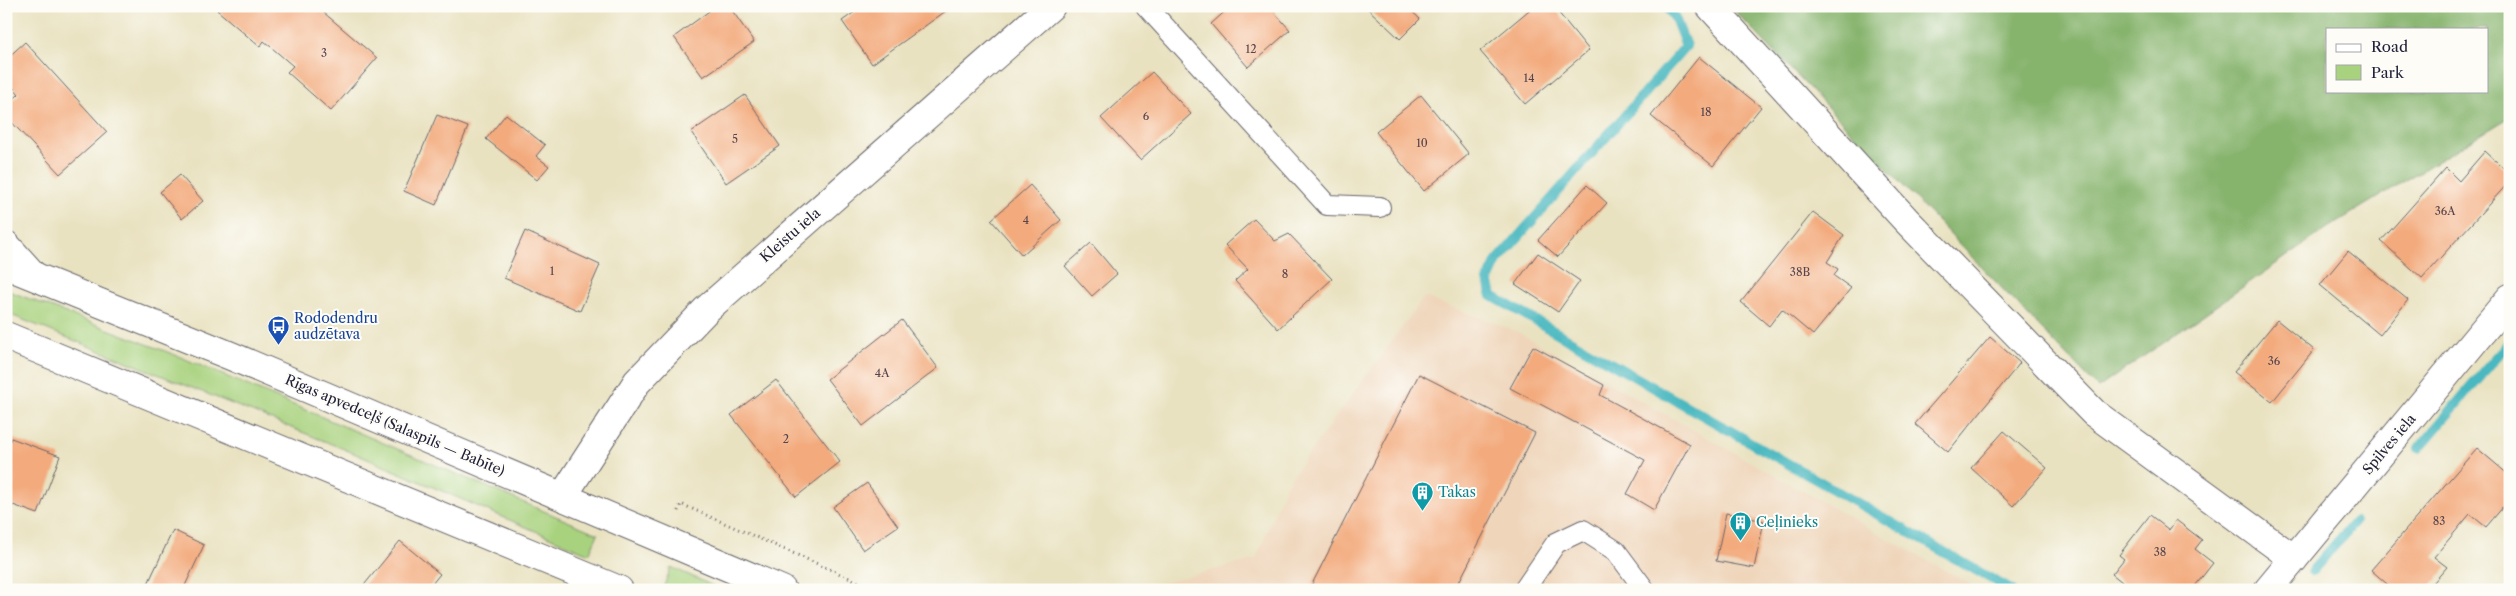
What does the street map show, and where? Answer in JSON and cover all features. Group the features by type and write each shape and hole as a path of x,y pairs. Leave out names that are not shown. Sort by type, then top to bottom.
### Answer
{"main road":[{"name":"Kleistu iela","path":"563,496 637,382 707,309 1051,6"},
{"path":"1710,6 1906,220 2094,413 2294,559"},
{"path":"6,244 33,275"},
{"name":"Rīgas apvedceļš (Salaspils — Babīte)","path":"6,265 563,496 782,590"},
{"name":"Spilves iela","path":"2268,590 2510,298"},
{"path":"6,336 619,590"}],"lane":[{"path":"1146,6 1328,205 1380,206"},
{"path":"1524,590 1556,543 1583,530 1616,551 1645,590"}],"path":[{"path":"681,504 877,590"}],"shaded area":[{"path":"1424,297 1516,331 1980,590 1136,590 1256,559 1286,485"}],"green space":[{"path":"1730,6 2510,6 2510,117 2329,227 2098,388"},
{"path":"6,290 178,356 598,534 589,554 344,449 6,313"},
{"path":"671,567 722,590 673,590 664,586"}],"building":[{"path":"220,6 316,6 377,58 331,111 287,72 293,66 264,41 260,47 217,10"},
{"path":"716,6 729,6 754,42 703,77 674,37"},
{"path":"863,6 949,6 950,8 872,64 842,21"},
{"path":"1231,6 1269,6 1290,30 1248,67 1211,24"},
{"path":"1365,6 1406,6 1420,19 1400,39"},
{"path":"1534,6 1553,6 1589,50 1525,104 1480,51"},
{"path":"25,42 107,132 60,174 6,116 6,106 19,94 6,79 6,59"},
{"path":"1699,57 1761,107 1713,166 1651,116"},
{"path":"1152,72 1191,114 1140,160 1101,118"},
{"path":"745,95 780,146 726,183 691,132"},
{"path":"1421,95 1469,154 1424,191 1376,132"},
{"path":"506,114 545,145 536,156 549,166 537,180 486,139"},
{"path":"437,115 468,127 436,205 404,191"},
{"path":"2485,151 2510,174 2510,181 2422,278 2381,241 2446,168 2459,181"},
{"path":"180,175 203,201 182,219 160,192"},
{"path":"1030,185 1061,220 1022,255 991,220"},
{"path":"1587,185 1607,203 1558,257 1538,240"},
{"path":"1813,212 1844,235 1827,262 1838,269 1834,276 1851,288 1813,335 1782,309 1769,326 1741,302"},
{"path":"1254,219 1275,241 1289,234 1332,279 1278,329 1235,281 1248,269 1225,245"},
{"path":"525,231 600,265 580,311 504,278"},
{"path":"1091,243 1117,274 1092,296 1065,266"},
{"path":"2348,251 2408,300 2380,335 2320,285"},
{"path":"1538,253 1580,281 1558,312 1515,284"},
{"path":"902,320 938,368 863,426 827,379"},
{"path":"2277,320 2314,350 2272,402 2234,372"},
{"path":"1990,337 2020,363 1948,452 1915,424"},
{"path":"1533,346 1604,385 1600,395 1690,444 1654,510 1627,494 1645,460 1510,388"},
{"name":"Takas","path":"1419,374 1535,433 1455,590 1309,590"},
{"path":"776,380 840,462 796,497 731,415"},
{"path":"2004,431 2047,468 2013,506 1971,468"},
{"path":"11,438 60,456 38,514 13,505 11,509 6,508 6,450"},
{"path":"2477,448 2510,476 2510,499 2486,527 2470,514 2434,557 2447,567 2427,590 2394,590 2371,570"},
{"path":"867,483 898,526 863,550 833,507"},
{"name":"Ceļinieks","path":"1726,513 1764,521 1754,568 1716,561"},
{"path":"2150,515 2169,530 2176,520 2202,540 2195,549 2213,563 2192,590 2132,590 2112,574 2124,559 2119,555"},
{"path":"173,530 204,545 183,590 145,590"},
{"path":"400,541 440,574 427,590 360,590"}],"waterway":[{"path":"1666,6 1675,18 1686,46 1497,261 1488,280 1492,296 2011,590"},
{"path":"2419,448 2510,341"},
{"path":"2312,571 2355,522"}],"place":[{"name":"Rododendru audzētava","path":"278,345"},
{"name":"Takas","path":"1422,511"},
{"name":"Ceļinieks","path":"1740,541"}]}
